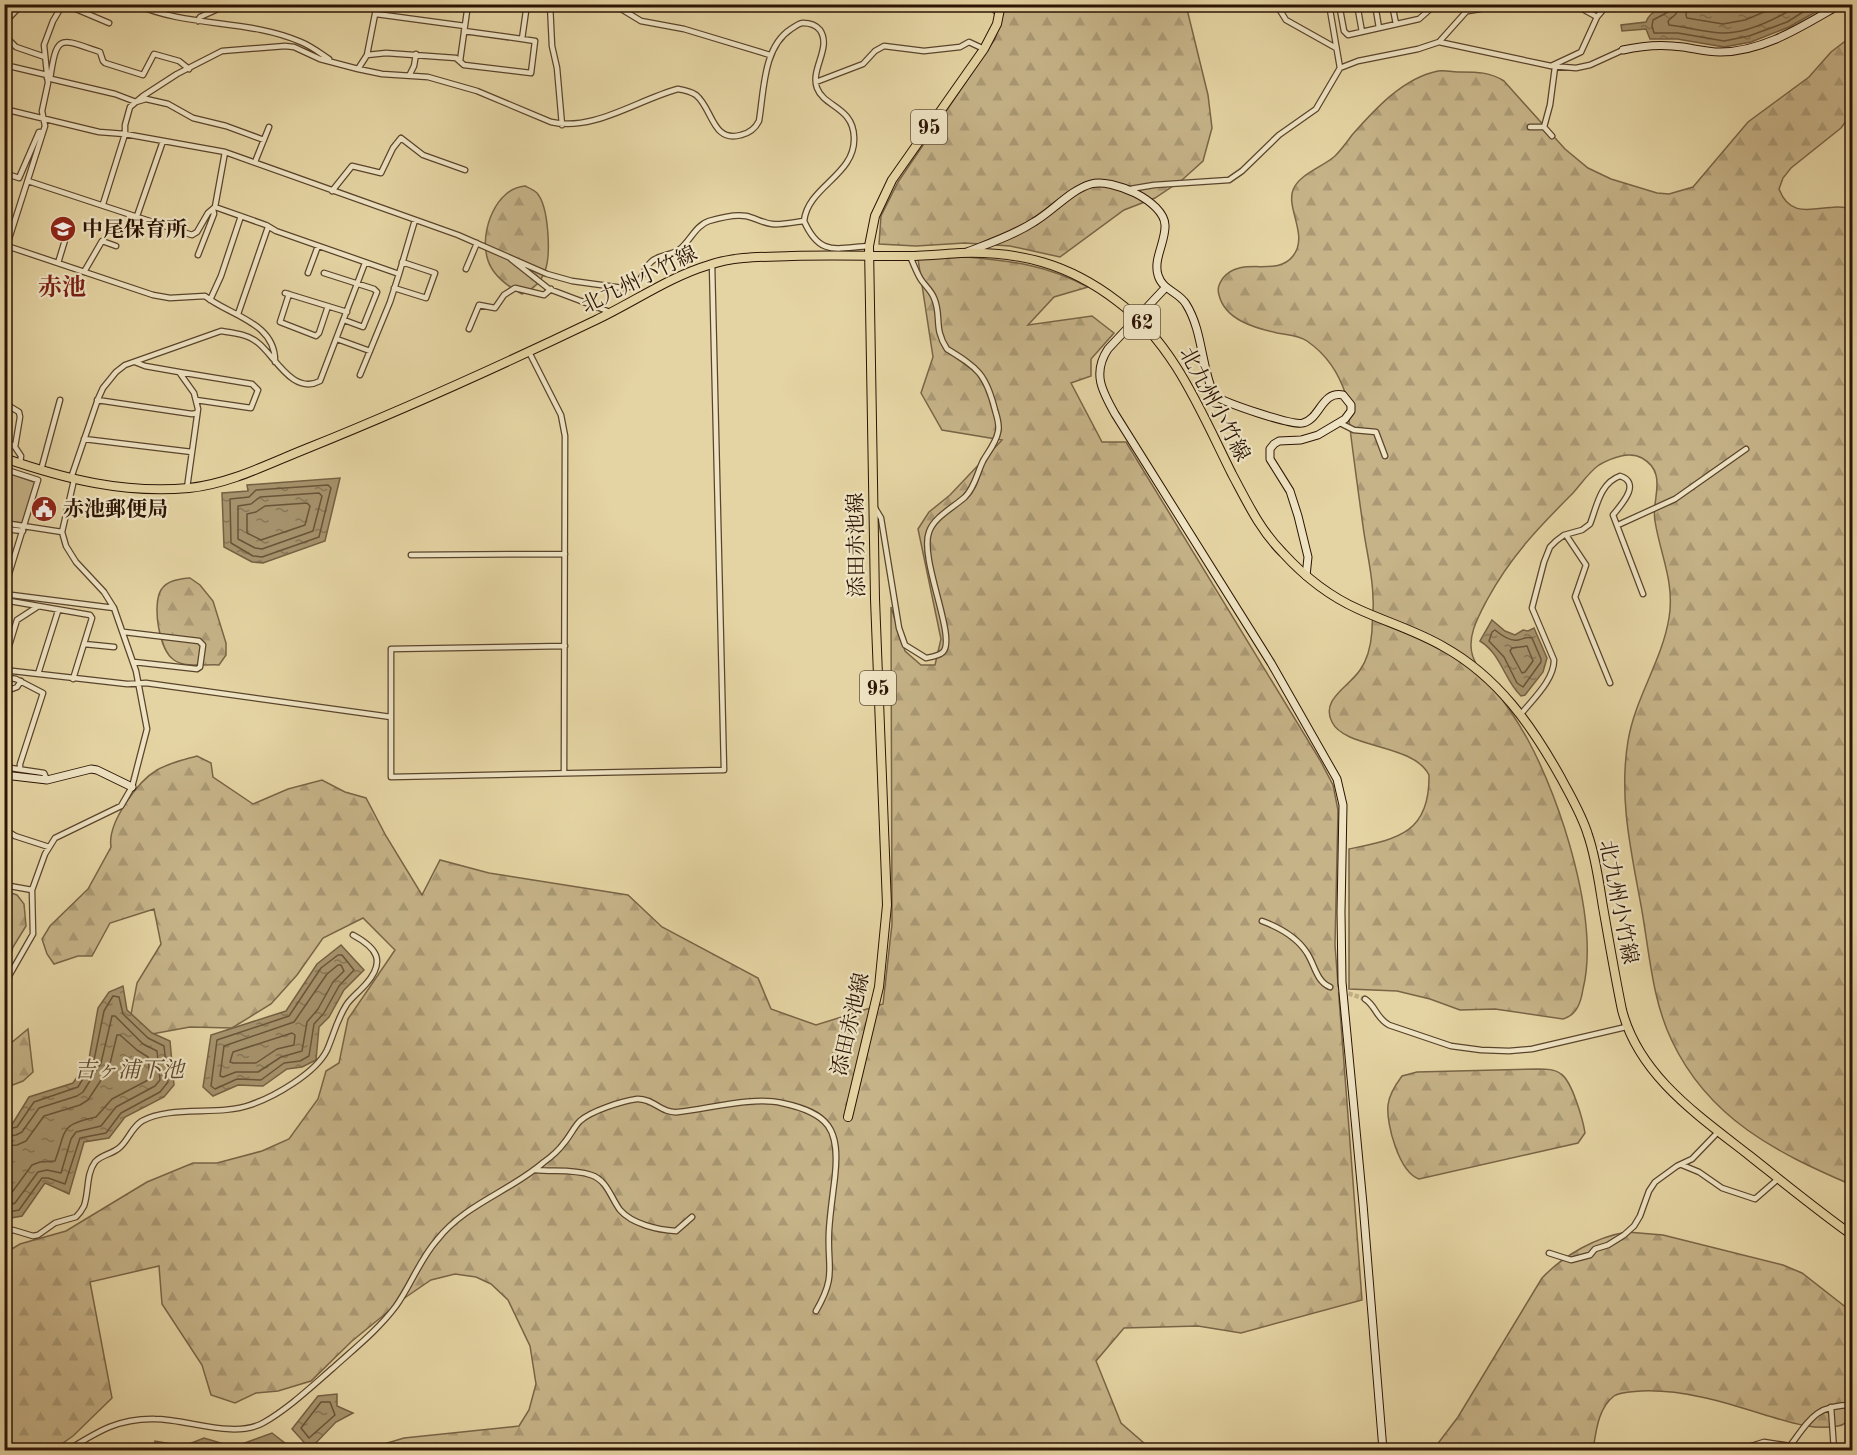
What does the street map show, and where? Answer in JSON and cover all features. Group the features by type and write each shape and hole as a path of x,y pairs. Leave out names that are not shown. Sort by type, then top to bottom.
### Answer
{"main road":[{"name":"添田赤池線","path":"848,1117 879,987 887,905 875,599 869,250 875,216 892,180 984,49 997,24 1001,4"},
{"name":"北九州小竹線","path":"4,458 72,480 128,489 187,488 220,482 341,434 529,352 611,313 680,275 712,264 740,258 869,250 910,256 966,253 1015,256 1065,268 1098,287 1138,318 1161,343 1178,369 1259,523 1269,539 1306,576 1330,594 1355,608 1410,630 1465,660 1496,686 1521,714 1545,749 1588,832 1596,863 1614,972 1626,1027 1647,1063 1659,1078 1719,1131 1852,1235"}],"street":[{"path":"4,27 22,4"},
{"path":"48,77 44,45 53,21 64,4 109,23"},
{"path":"135,4 166,16 268,31 300,42 333,63"},
{"path":"198,21 200,17 229,4"},
{"path":"358,69 367,55 377,4"},
{"path":"460,61 468,4"},
{"path":"518,4 526,5 522,39"},
{"path":"550,4 552,46 558,77 562,125"},
{"path":"613,4 641,21 723,39 770,55"},
{"path":"1276,4 1286,20 1336,48"},
{"path":"1329,4 1340,68"},
{"path":"1339,4 1345,34 1348,35 1419,19 1436,4"},
{"path":"1357,4 1362,32"},
{"path":"1375,4 1379,28"},
{"path":"1392,4 1396,24"},
{"path":"1425,4 1426,12"},
{"path":"1130,189 1154,185 1229,180 1242,171 1279,135 1316,109 1340,68 1358,61 1418,49 1439,42 1473,4"},
{"path":"1468,11 1480,9 1486,4"},
{"path":"1567,4 1577,6 1597,17"},
{"path":"1553,66 1581,52 1597,17 1608,4"},
{"path":"1439,42 1553,66 1576,68 1590,65 1623,50 1647,45 1666,45 1718,52 1736,51 1795,30 1843,4 1852,13"},
{"path":"367,55 416,54 456,58 464,65 531,73 535,41 376,14"},
{"path":"103,204 125,134 130,107 177,74 222,51 285,46 358,69 382,74 428,76 477,91 562,125 587,123 678,89 689,91 697,96 720,131 727,136 734,137 747,134 756,128 770,55 788,31 800,23 810,24 819,29 823,38 823,47 816,82 818,90 843,111 851,123 854,138 852,155 811,203 804,221"},
{"path":"4,35 16,47 45,57"},
{"path":"4,259 45,126 42,111 48,77 51,62 60,42 66,41 100,52 105,63 143,75 154,54 179,61 189,69"},
{"path":"816,82 863,64 875,51 884,46 924,51 960,47 969,42 984,49"},
{"path":"4,47 7,48 9,66 115,94 136,102 146,99 168,104 193,118 226,126 264,140"},
{"path":"410,74 416,54"},
{"path":"1544,127 1550,105 1553,66"},
{"path":"4,109 99,132 125,134 225,152 477,243 548,274 572,281 631,287 643,277 649,263 658,257 678,251 700,226 708,221 742,215 776,224 804,221"},
{"path":"255,162 269,127"},
{"path":"1530,127 1544,127 1552,136"},
{"path":"4,173 19,178 35,138 39,132 43,132"},
{"path":"332,191 352,166 381,173 393,148 401,138 423,155 465,170"},
{"path":"137,216 163,141"},
{"path":"198,255 214,214 225,152"},
{"path":"28,181 192,235 197,232 214,208"},
{"path":"966,253 1034,223 1083,187 1094,183 1107,183 1130,189 1152,204 1162,215 1166,229 1157,267 1158,274 1166,287 1183,299 1187,305 1195,324 1214,396 1246,410 1297,424 1308,421 1327,398 1337,394 1343,395 1351,405 1351,411 1340,423 1310,438 1279,441 1270,449 1270,459 1290,491 1298,516 1308,557 1306,576"},
{"path":"214,208 399,274"},
{"path":"210,300 221,276 241,216"},
{"path":"360,375 399,274 415,220"},
{"path":"804,221 816,242 822,247 869,250"},
{"path":"238,314 268,226"},
{"path":"58,263 69,227"},
{"path":"84,272 102,241 116,246"},
{"path":"466,269 477,243"},
{"path":"7,245 153,295 170,298 205,296 238,314 264,334 272,346 275,362"},
{"path":"308,273 318,246"},
{"path":"874,506 881,518 899,628 905,645 926,658 937,656 944,652 946,647 946,632 929,563 928,532 934,523 972,488 998,434 999,423 985,378 979,371 947,349 944,344 937,327 937,306 933,295 920,278 910,256"},
{"path":"508,257 550,290 611,313"},
{"path":"394,288 426,298 435,273 402,262"},
{"path":"4,1031 9,976 33,934 32,890 45,854 55,838 121,806 132,787 147,729 134,662 114,608 104,592 76,562 66,546 62,532 72,480 97,400 103,388 125,365 221,332 237,333 257,342 285,373 306,384 316,383 323,376 365,263"},
{"path":"565,646 391,649 392,777 724,770 712,264"},
{"path":"324,273 374,289 376,292 363,327 344,320"},
{"path":"1166,287 1108,349 1100,360 1099,375 1103,393 1271,663 1337,779 1343,805 1342,982 1364,1204 1383,1450"},
{"path":"469,329 479,305 495,308 504,295 515,288 544,295 550,290"},
{"path":"328,306 316,336 280,322 287,293 347,312"},
{"path":"337,339 370,351"},
{"path":"529,352 561,415 565,436 564,774"},
{"path":"135,362 145,366 252,384 258,390 251,408 196,400"},
{"path":"179,372 188,383 196,400 197,413 187,488"},
{"path":"41,470 60,400"},
{"path":"97,400 197,413"},
{"path":"4,403 19,412 15,447"},
{"path":"1340,423 1354,430 1376,432 1384,456"},
{"path":"4,439 15,447 21,456 20,464"},
{"path":"84,439 192,452"},
{"path":"1618,525 1675,499 1746,449"},
{"path":"4,469 38,480 4,592 114,608"},
{"path":"1521,714 1554,668 1554,660 1532,608 1546,555 1556,541 1587,528 1602,491 1607,484 1620,476 1629,482 1630,488 1628,496 1613,515 1642,594"},
{"path":"4,523 24,528 62,532"},
{"path":"4,529 24,528"},
{"path":"1566,535 1586,565 1575,597 1610,683"},
{"path":"411,555 565,554"},
{"path":"4,600 90,615 92,618 73,679"},
{"path":"4,662 17,620 36,607"},
{"path":"38,674 58,611"},
{"path":"124,632 199,641 203,645 200,667 197,669 134,662"},
{"path":"84,644 114,648"},
{"path":"4,670 73,679 157,685 391,717"},
{"path":"4,677 21,681 43,693 20,769"},
{"path":"4,692 17,687 21,681"},
{"path":"4,767 44,773 47,780"},
{"path":"4,775 47,780 91,769 98,770 132,787"},
{"path":"4,829 15,836 49,847"},
{"path":"4,885 32,890"},
{"path":"1262,921 1274,926 1299,944 1307,952 1322,982 1330,987"},
{"path":"4,1232 13,1230 33,1236 38,1235 55,1223 76,1217 84,1205 90,1171 96,1160 119,1148 134,1127 144,1120 173,1113 249,1105 273,1094 317,1065 326,1052 336,1022 348,1002 366,984 376,969 376,956 372,947 353,935"},
{"path":"1365,999 1382,1021 1389,1025 1451,1046 1481,1050 1532,1049 1626,1027"},
{"path":"68,1450 92,1434 130,1420 155,1419 239,1430 261,1424 297,1399 372,1334 396,1305 437,1239 446,1231 484,1200 535,1170 563,1144 579,1122 608,1107 636,1099 647,1100 668,1113 720,1106 779,1102 807,1110 825,1121 834,1133 837,1148 829,1233 831,1273 825,1294 816,1311"},
{"path":"1549,1253 1571,1260 1590,1255 1595,1249 1608,1245 1634,1226 1654,1182 1677,1166 1692,1160 1719,1131"},
{"path":"1682,1165 1699,1172 1722,1188 1755,1199 1778,1179"},
{"path":"535,1170 592,1175 602,1181 620,1209 628,1217 666,1230 676,1231 692,1217"},
{"path":"1739,1450 1754,1448 1764,1442 1790,1446 1809,1421 1824,1408 1852,1405"},
{"path":"1831,1407 1834,1450"}],"green space":[{"path":"986,5 1186,5 1208,95 1212,128 1203,161 1182,180 1155,198 1124,210 1060,257 1010,246 965,243 916,246 879,244 881,216 898,182 995,39 1000,20"},
{"path":"1852,36 1852,113 1841,128 1791,168 1783,178 1779,189 1785,200 1801,209 1842,207 1852,209 1852,1185 1772,1146 1725,1112 1705,1092 1687,1068 1672,1041 1659,1007 1629,840 1625,781 1631,725 1666,634 1670,592 1655,521 1656,475 1649,463 1637,456 1620,456 1599,465 1537,530 1496,584 1477,620 1471,642 1471,650 1477,666 1508,707 1541,765 1574,862 1582,896 1587,961 1582,994 1577,1007 1572,1014 1563,1019 1495,1009 1460,1010 1430,999 1397,991 1349,989 1349,849 1396,837 1417,822 1424,810 1428,795 1429,775 1421,765 1409,757 1339,731 1329,714 1333,700 1360,670 1365,661 1371,641 1373,611 1371,572 1343,387 1331,365 1314,346 1300,338 1242,322 1222,304 1218,290 1219,284 1230,271 1239,268 1277,265 1293,256 1299,240 1292,206 1293,190 1296,184 1335,156 1380,105 1401,87 1425,75 1444,71 1483,73 1499,78 1565,149 1588,168 1611,179 1657,193 1669,194 1693,187 1748,122 1809,77 1831,52"},
{"path":"525,186 537,193 541,200 548,231 548,254 541,279 533,288 522,294 505,284 496,275 489,263 485,247 488,224 498,202 506,194"},
{"path":"967,257 1029,265 1088,287 1054,297 1028,325 1092,316 1114,333 1091,359 1091,376 1071,383 1102,442 1126,442 1333,785 1338,810 1335,945 1362,1300 1241,1333 1198,1326 1124,1328 1096,1361 1121,1423 1152,1450 371,1450 404,1438 519,1426 529,1410 536,1384 530,1346 508,1300 491,1284 476,1277 455,1274 431,1280 406,1297 352,1341 311,1381 278,1391 256,1393 235,1403 211,1395 202,1365 162,1304 159,1266 90,1282 112,1398 73,1436 53,1450 20,1450 6,1439 4,1376 9,1369 5,1364 5,1253 20,1244 66,1231 147,1182 193,1163 217,1163 262,1151 289,1139 318,1099 326,1071 339,1063 348,1019 395,950 363,918 323,938 297,975 271,1004 232,1028 190,1027 152,1034 128,1030 137,983 161,944 154,909 110,923 92,956 78,956 54,964 47,954 42,939 50,926 88,889 111,847 114,826 125,804 141,783 157,770 197,756 211,763 213,777 253,804 288,789 322,780 345,792 366,798 422,895 440,860 489,873 628,895 662,927 758,978 771,1009 816,1025 883,1004 892,924 891,607 905,651 921,665 935,665 941,639 918,529 929,512 950,495 1002,440 942,430 921,393 933,357 918,259"},
{"path":"5,472 34,482 36,485 23,523 5,521"},
{"path":"190,578 200,585 213,601 226,643 226,655 219,665 190,665 179,662 169,655 164,647 158,627 158,597 161,590 170,582"},
{"path":"5,891 17,895 24,904 26,926 13,947 5,974"},
{"path":"28,1029 33,1072 23,1081 5,1088 5,1048"},
{"path":"1538,1069 1559,1072 1569,1084 1585,1133 1578,1143 1419,1179 1405,1167 1395,1146 1388,1113 1390,1097 1402,1076 1417,1072"},
{"path":"1627,1232 1663,1235 1783,1265 1802,1273 1852,1312 1852,1416 1849,1420 1838,1426 1809,1426 1702,1397 1671,1392 1641,1391 1614,1396 1604,1407 1593,1450 1433,1450 1458,1417 1542,1278 1581,1248 1615,1234"}],"water":[{"path":"1679,5 1828,5 1789,27 1751,42 1724,47 1677,39 1650,39 1646,29 1622,31 1621,25 1646,22 1655,11"},
{"path":"340,478 325,541 263,563 252,562 224,547 222,493 248,491 247,485"},
{"path":"1492,620 1505,631 1515,635 1523,630 1528,631 1534,628 1547,658 1543,672 1525,695 1521,696 1515,690 1493,653 1480,641"},
{"path":"341,945 364,970 344,990 329,1017 319,1027 316,1060 302,1067 287,1069 263,1086 238,1085 213,1096 203,1087 211,1035 286,1011 317,964"},
{"name":"吉ヶ浦下池","path":"123,986 127,1010 152,1033 170,1041 174,1085 164,1097 125,1117 109,1138 84,1142 69,1194 45,1183 22,1216 5,1219 5,1124 13,1123 29,1097 73,1083 89,1059 98,1008 109,992"},
{"path":"337,1394 337,1406 353,1413 336,1422 310,1449 292,1429 318,1396"},
{"path":"272,1433 294,1450 154,1450 155,1441 184,1446 204,1438 234,1447"}],"tunnel":[{"path":"1330,987 1365,999"}],"place":[{"name":"中尾保育所","path":"63,229"},
{"name":"赤池郵便局","path":"44,509"}],"district":[{"name":"赤池","path":"62,287"}]}
